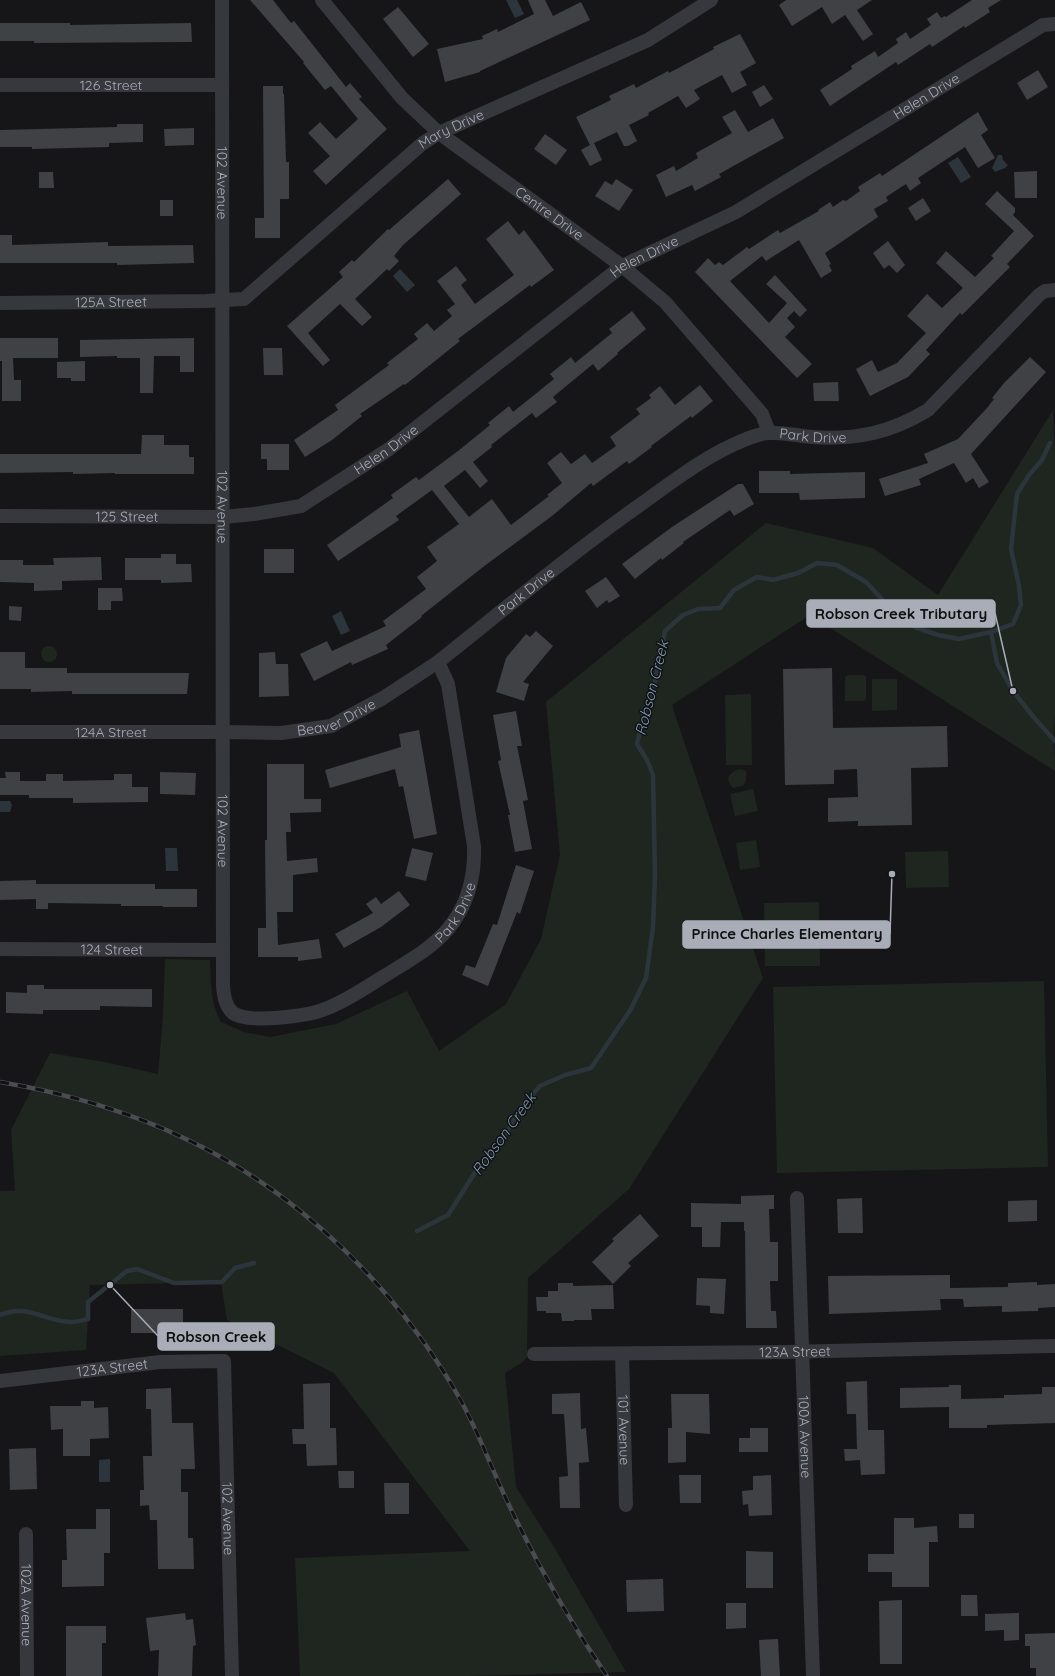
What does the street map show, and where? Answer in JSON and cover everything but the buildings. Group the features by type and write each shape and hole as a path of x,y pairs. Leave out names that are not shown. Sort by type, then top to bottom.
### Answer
{"street":[{"name":"102 Avenue","path":"222,0 223,950 225,1001 231,1011"},
{"name":"Centre Drive","path":"322,0 402,98 439,133 622,266 664,302 762,414 769,432"},
{"name":"Mary Drive","path":"222,301 244,299 423,143 439,133 648,40 711,0"},
{"name":"Helen Drive","path":"254,514 301,506 389,449 622,266 736,212 1043,25 1055,24"},
{"name":"126 Street","path":"0,84 222,85"},
{"name":"Park Drive","path":"231,1011 239,1016 249,1019 308,1014 324,1010 356,994 428,948 442,936 454,921 464,902 471,883 474,846 448,684 438,662 576,551 679,477 706,459 730,446 769,432 823,438 851,437 880,433 910,421 928,410 1039,296 1045,291 1055,290"},
{"name":"125A Street","path":"0,303 222,301"},
{"name":"125 Street","path":"0,516 222,517 254,514"},
{"name":"Beaver Drive","path":"223,732 281,734 331,726 383,698 438,662"},
{"name":"124A Street","path":"0,732 223,732"},
{"name":"124 Street","path":"0,949 223,950"},
{"name":"100A Avenue","path":"798,1198 813,1676"},
{"name":"123A Street","path":"534,1354 802,1352 1055,1346"},
{"name":"101 Avenue","path":"622,1354 626,1506"},
{"name":"102 Avenue","path":"224,1361 232,1676"},
{"name":"123A Street","path":"0,1381 160,1362 224,1361"},
{"name":"102A Avenue","path":"26,1534 27,1676"}],"shaded area":[{"path":"506,0 517,0 524,14 515,18"},
{"path":"998,155 1002,155 1003,160 1008,165 1005,168 995,172 992,168"},
{"path":"958,157 971,177 961,183 948,163"},
{"path":"400,269 415,285 407,292 393,276"},
{"path":"1053,410 1055,459 1055,771 810,615 672,705 763,978 629,1189 528,1278 527,1357 523,1362 505,1373 516,1487 554,1547 626,1672 470,1676 300,1676 295,1558 470,1551 334,1373 227,1320 221,1282 90,1285 86,1350 0,1356 0,1191 15,1191 11,1130 50,1053 105,1062 158,1074 163,1017 165,959 210,960 213,999 221,1022 244,1032 270,1037 336,1024 407,991 439,1051 506,1004 541,939 560,855 546,702 766,523 873,548 938,595"},
{"path":"341,611 350,631 341,635 332,616"},
{"path":"49,646 55,648 57,654 55,660 49,662 43,660 41,654 43,648"},
{"path":"848,675 863,675 866,677 865,701 845,701 845,677"},
{"path":"872,679 897,679 897,710 872,711"},
{"path":"751,694 752,765 726,765 725,695"},
{"path":"740,769 746,771 746,781 743,786 733,788 728,779 729,776 733,772"},
{"path":"753,789 758,811 735,816 730,794"},
{"path":"0,801 10,801 12,805 10,812 0,812"},
{"path":"756,840 760,867 740,870 736,843"},
{"path":"165,848 177,848 178,871 166,871"},
{"path":"948,851 949,887 906,888 905,852"},
{"path":"819,902 820,966 765,966 764,903"},
{"path":"1044,981 1048,1167 777,1173 773,987"},
{"path":"110,1459 110,1482 99,1482 99,1460"}],"waterway":[{"name":"Robson Creek","path":"417,1231 448,1215 476,1171 495,1152 523,1105 540,1086 565,1075 591,1068 631,1009 646,978 653,927 655,875 653,775 647,760 637,744 644,713 655,682 665,631 683,615 698,609 720,608 734,590 757,577 773,580 798,573 817,563 837,565 866,582 890,608 915,627 938,635 959,639 991,632 1013,624 1021,605 1019,586 1011,549 1017,494 1029,475 1042,460 1050,443"},
{"path":"991,632 997,663 1013,691 1055,741"},
{"name":"Robson Creek","path":"0,1315 20,1311 62,1321 72,1322 88,1319 88,1302 127,1271 137,1269 174,1283 222,1282 235,1268 254,1263"}],"railway":[{"path":"0,1082 24,1086 96,1104 142,1120 188,1140 230,1162 269,1188 307,1217 343,1249 376,1283 407,1320 435,1359 460,1399 531,1549 567,1614 607,1676"}],"place":[{"name":"Robson Creek Tributary","path":"1013,691"},
{"name":"Prince Charles Elementary","path":"892,874"},
{"name":"Robson Creek","path":"110,1285"}]}
